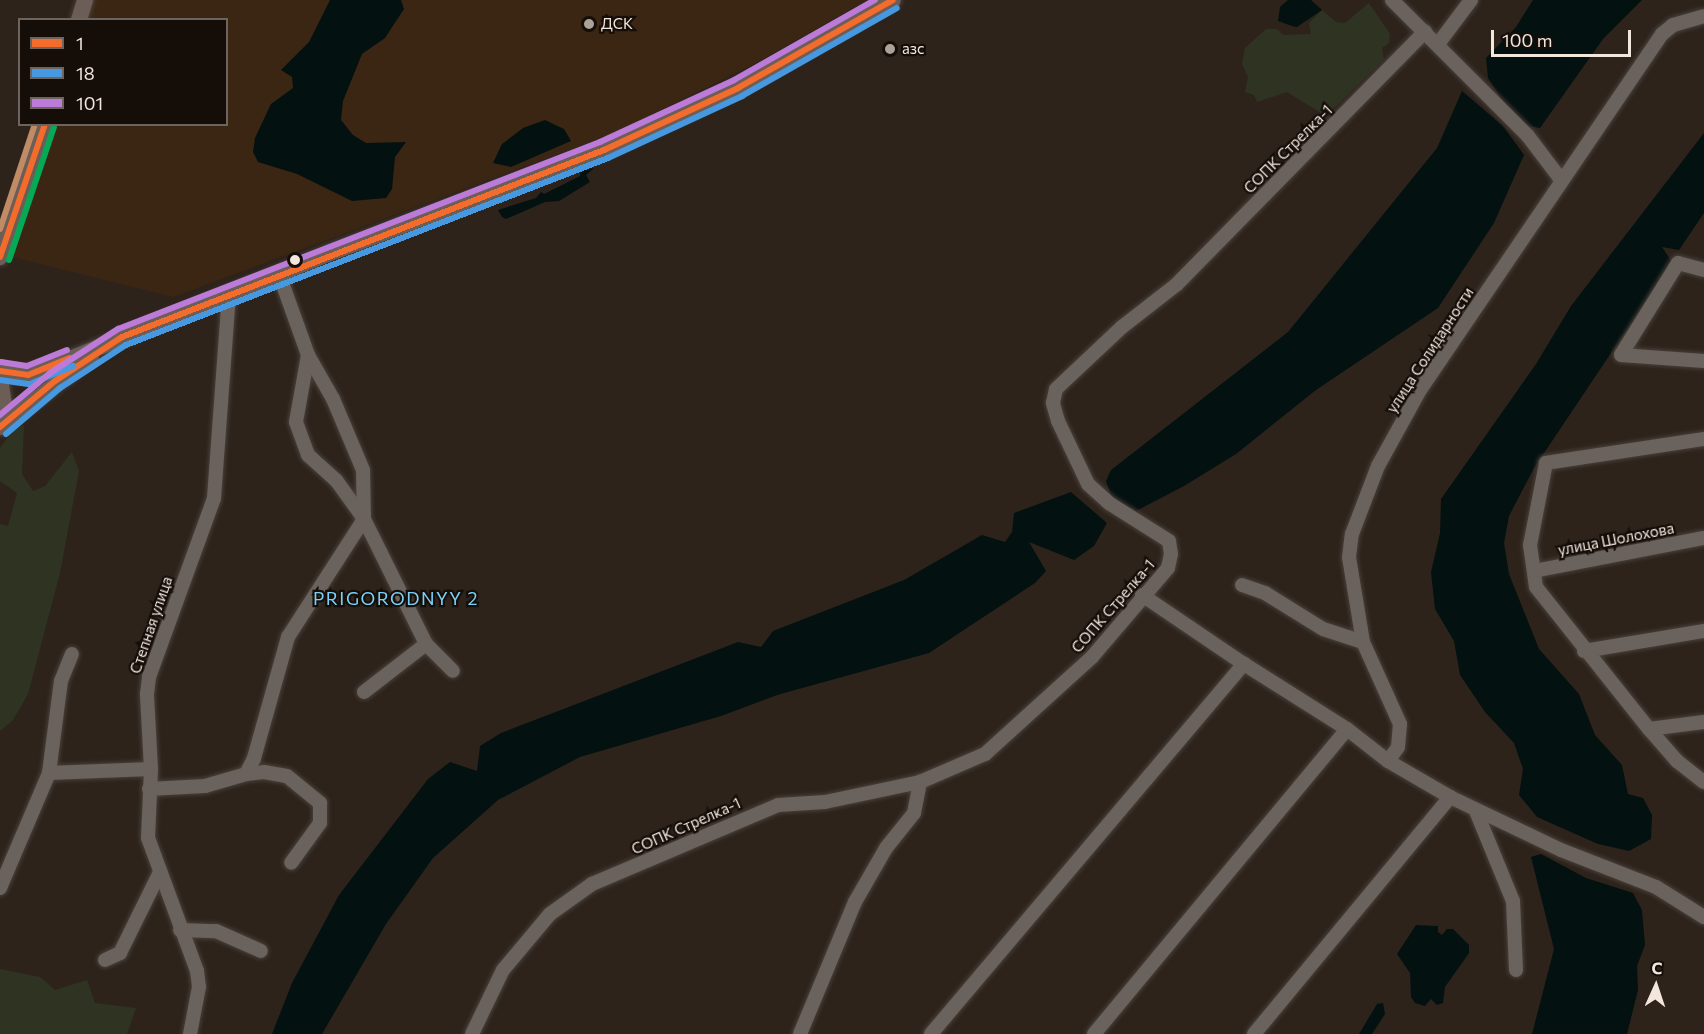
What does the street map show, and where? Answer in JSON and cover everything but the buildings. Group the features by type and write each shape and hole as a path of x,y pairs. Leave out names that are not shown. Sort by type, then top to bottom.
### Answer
{"main road":[{"path":"80,18 86,0"},
{"path":"0,371 28,375 279,274 633,137 738,88 892,0"},
{"path":"0,257 44,126"},
{"path":"0,427 55,381 122,337"},
{"path":"0,379 4,404 0,421"}],"street":[{"path":"1392,0 1528,136 1562,181"},
{"path":"1438,44 1471,0"},
{"name":"улица Солидарности","path":"1388,761 1398,747 1400,724 1363,642 1349,557 1352,534 1378,466 1420,390 1662,34 1673,25 1704,16"},
{"name":"СОПК Стрелка-1","path":"472,1034 503,970 550,914 592,884 778,805 825,802 920,782 985,754 1092,657 1142,595 1168,568 1169,541 1109,503 1088,484 1058,420 1053,404 1056,389 1122,327 1177,284 1425,32"},
{"path":"1704,270 1678,262 1621,355 1704,362"},
{"path":"246,774 254,758 288,637 364,519 363,470 333,399 308,355 279,274"},
{"name":"Степная улица","path":"190,1034 199,987 148,838 151,769 149,677 214,498 229,294"},
{"path":"308,355 296,422 308,455 336,480 364,519 426,644 453,671"},
{"path":"1704,439 1546,464 1542,470 1530,545 1536,587 1584,651 1649,729 1677,761 1704,782"},
{"name":"улица Шолохова","path":"1534,571 1704,538"},
{"path":"1242,585 1265,593 1323,629 1363,642"},
{"path":"1142,595 1244,664 1347,729 1388,761 1450,797 1561,850 1656,887 1704,917"},
{"path":"1584,651 1704,631"},
{"path":"364,692 426,644"},
{"path":"0,888 49,773 59,689 72,654"},
{"path":"931,1034 1244,664"},
{"path":"1649,729 1704,722"},
{"path":"1094,1034 1347,729"},
{"path":"49,773 151,769"},
{"path":"149,789 206,786 246,774 264,772 287,776 320,803 320,823 291,863"},
{"path":"800,1034 855,902 886,848 914,813 920,782"},
{"path":"1254,1034 1450,797"},
{"path":"1476,811 1513,901 1516,970"},
{"path":"105,960 120,953 159,874"},
{"path":"180,930 216,931 261,951"}],"shaded area":[{"path":"93,0 867,0 756,63 612,134 173,297 12,257 54,126 228,126 228,18 86,18"},
{"path":"330,0 401,0 404,9 385,38 362,54 343,101 341,120 353,135 366,143 406,142 395,157 392,189 386,198 352,201 297,174 258,162 253,152 255,138 271,104 293,88 292,77 281,70 309,42"},
{"path":"1288,0 1311,0 1322,10 1297,27 1292,26 1278,21 1280,7"},
{"path":"1533,0 1642,0 1603,39 1540,128 1524,125 1504,103 1488,78 1486,58 1516,27"},
{"path":"1462,91 1503,126 1524,155 1494,223 1438,308 1316,390 1236,454 1184,486 1136,511 1112,498 1106,481 1111,470 1288,332 1437,148"},
{"path":"545,120 564,129 571,141 511,167 493,163 502,144 523,128"},
{"path":"1704,133 1704,213 1679,250 1662,247 1672,262 1534,468 1509,516 1504,543 1509,574 1539,649 1579,694 1595,735 1622,765 1628,794 1643,798 1652,815 1651,839 1629,851 1598,844 1537,817 1519,795 1523,769 1514,743 1485,712 1460,675 1454,641 1435,609 1431,572 1440,533 1441,499 1536,364 1571,306"},
{"path":"594,168 586,175 590,182 559,201 545,202 506,219 498,210 536,198 541,192 544,194 580,176 580,171"},
{"path":"1071,492 1107,523 1094,546 1074,560 1029,542 1046,571 1035,583 929,653 777,695 721,716 580,757 498,800 433,858 386,924 322,1034 272,1034 292,983 339,895 428,779 450,762 477,771 480,746 501,733 738,642 761,647 773,631 904,580 982,535 1005,542 1012,532 1014,513"},
{"path":"1541,854 1586,878 1633,893 1642,910 1645,945 1637,966 1638,990 1627,1034 1532,1034 1554,949 1531,857"},
{"path":"1416,925 1438,926 1438,932 1442,935 1447,929 1453,929 1469,945 1469,953 1445,987 1443,1003 1437,1005 1431,999 1425,1006 1415,1003 1411,997 1410,973 1397,954"},
{"path":"1383,1003 1385,1014 1372,1034 1359,1034 1377,1004"}],"green space":[{"path":"1369,3 1390,34 1389,43 1382,48 1384,59 1326,116 1287,92 1257,102 1254,95 1245,92 1248,77 1242,64 1245,48 1266,29 1277,29 1283,35 1311,34 1309,23 1322,10 1336,22 1345,23"},
{"path":"24,425 22,474 33,491 45,486 72,452 79,471 60,573 28,694 13,720 0,731 0,524 8,526 17,493 0,481 0,448 13,430"},
{"path":"0,969 40,977 55,990 87,980 95,1003 136,1008 127,1034 0,1034"}],"transit line":[{"name":"101","path":"0,415 50,373 118,329 600,142 734,80 875,0"},
{"name":"1","path":"0,427 55,381 122,337 604,150 738,88 893,0"},
{"name":"18","path":"6,434 60,388 126,345 608,158 742,96 897,8"},
{"path":"0,229 34,126"},
{"name":"1","path":"0,257 44,126"},
{"path":"9,260 54,127"},
{"name":"101","path":"1,362 27,366 67,350"},
{"name":"1","path":"0,371 28,375 70,358"},
{"name":"18","path":"0,380 30,384 73,366"}],"place":[{"name":"ДСК","path":"589,24"},
{"name":"азс","path":"890,49"}],"district":[{"name":"PRIGORODNYY 2","path":"396,598"}]}
